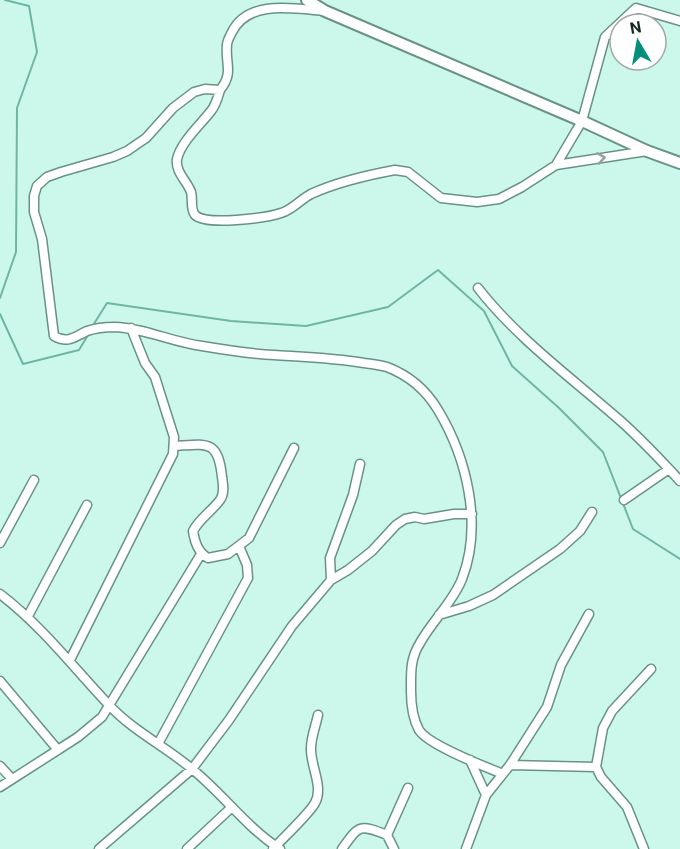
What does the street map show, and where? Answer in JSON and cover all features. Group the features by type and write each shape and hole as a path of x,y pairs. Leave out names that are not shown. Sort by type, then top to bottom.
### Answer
{"street":[{"path":"307,0 325,11 647,151 680,163"},
{"path":"325,11 268,5 248,12 237,21 227,44 229,74 213,110 181,149 177,158 177,167 192,194 193,210 196,216 216,221 284,213 321,190 395,170 408,172 441,198 477,202 499,199 522,188 556,165 647,151"},
{"path":"556,165 582,121 605,37 636,8 680,21"},
{"path":"220,90 205,89 194,92 173,108 146,138 127,150 112,157 54,174 37,186 34,196 34,212 42,239 54,336 61,340 70,340 97,328 131,328 199,346 271,355 337,359 386,367 414,381 437,408 452,437 464,471 472,514 471,550 462,581 412,658 411,702 415,720 420,733 470,760 503,774"},
{"path":"478,288 495,310 561,371 618,418 680,481"},
{"path":"70,660 173,454 174,437 155,377 145,363 131,328"},
{"path":"174,446 200,444 209,446 217,451 220,460 223,492 221,499 193,531 195,543 201,554 208,558 228,555 254,532 294,448"},
{"path":"331,580 330,558 353,495 360,464"},
{"path":"624,500 669,469"},
{"path":"0,543 34,480"},
{"path":"28,616 87,505"},
{"path":"439,615 494,595 560,549 580,531 592,513"},
{"path":"99,849 192,769 229,720 292,626 331,580 372,551 396,525 405,519 472,514"},
{"path":"158,744 248,578 248,565 239,546"},
{"path":"0,787 78,737 102,717 201,554"},
{"path":"0,594 28,616 131,726 192,769 276,848 315,803 318,792 311,764 311,746 318,715"},
{"path":"466,849 486,795 510,765 547,707 561,665 589,614"},
{"path":"644,849 627,807 601,777 596,767 603,728 612,711 651,669"},
{"path":"0,681 58,750"},
{"path":"470,760 486,795"},
{"path":"510,765 596,767"},
{"path":"0,766 12,779"},
{"path":"387,835 408,788"},
{"path":"188,849 232,807"},
{"path":"342,849 355,831 367,827 387,835 394,849"}],"waterway":[{"path":"0,298 16,252 17,108 37,52 29,6 5,0"},
{"path":"92,327 107,303 231,321 306,326 388,307 438,270 484,311 512,366 603,452 633,529 680,559"},
{"path":"0,314 23,364 79,350 88,335"}]}
